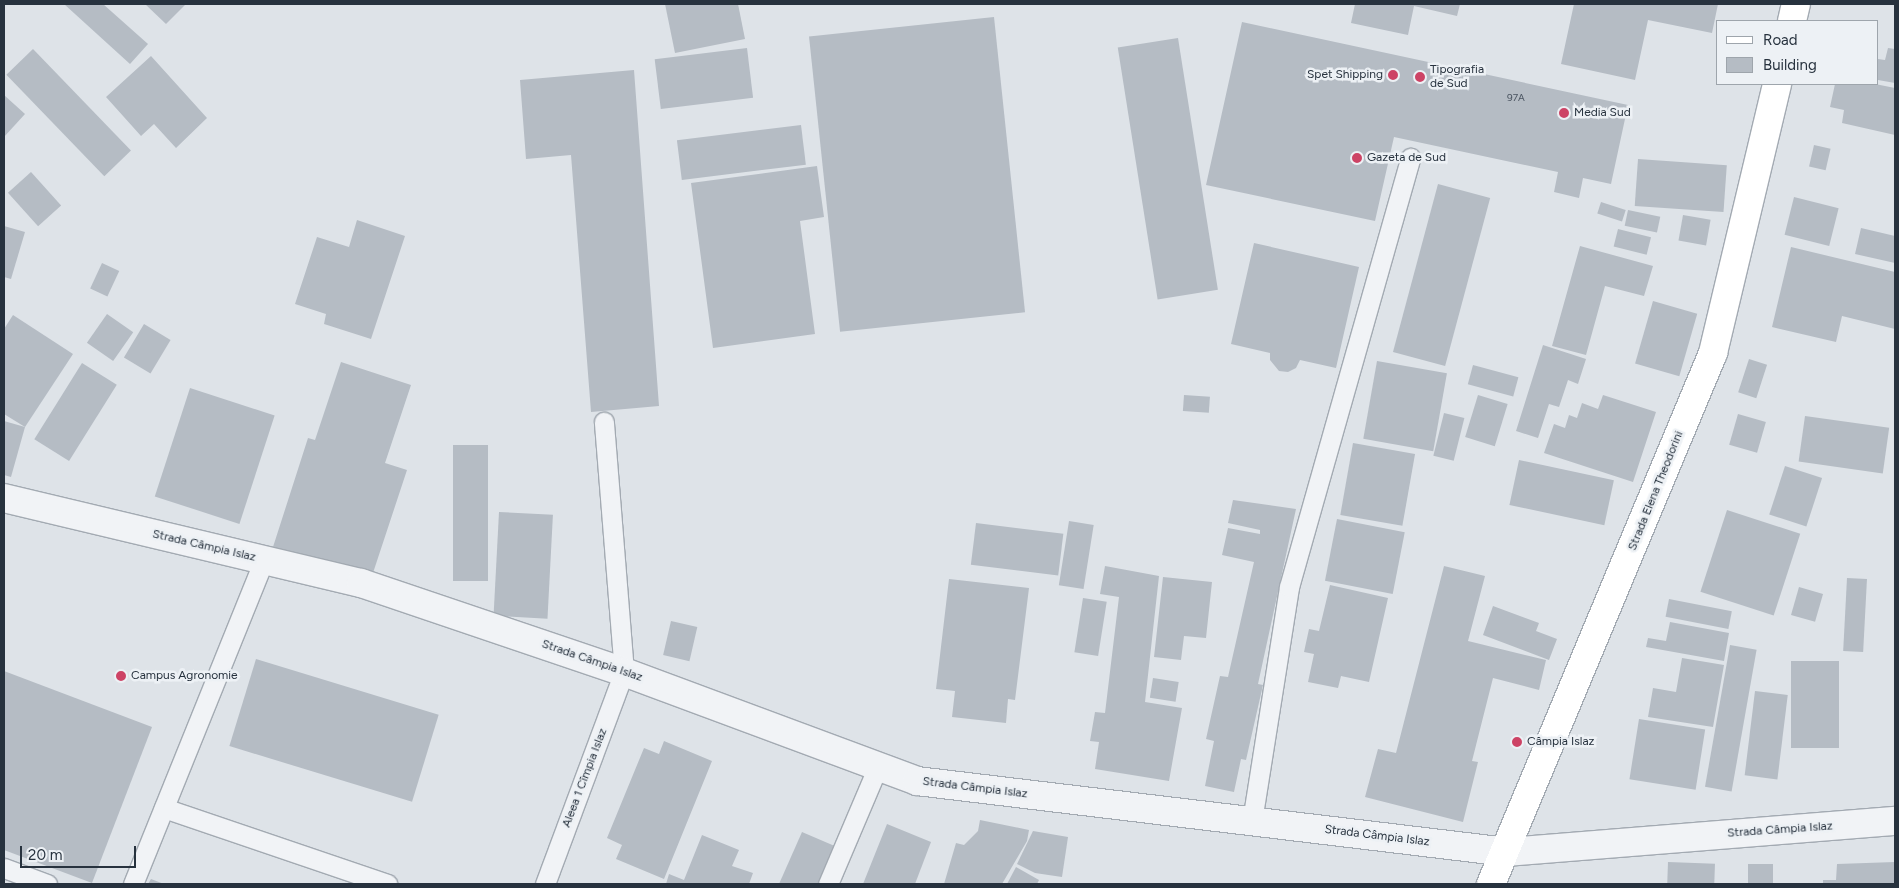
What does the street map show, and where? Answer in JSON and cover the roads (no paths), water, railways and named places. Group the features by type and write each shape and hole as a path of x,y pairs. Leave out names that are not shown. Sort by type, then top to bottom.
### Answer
{"main road":[{"path":"1792,20 1796,4"},
{"name":"Strada Elena Theodorini","path":"1490,884 1507,852 1713,354 1777,85"}],"street":[{"name":"Strada Câmpia Islaz","path":"4,498 360,583 624,672 917,781 1507,852 1895,821"}],"lane":[{"path":"1252,821 1289,586 1410,158"},
{"path":"604,422 624,672"},
{"path":"133,884 264,560"},
{"name":"Aleea 1 Cîmpia Islaz","path":"545,884 624,672"},
{"path":"828,884 878,766"},
{"path":"164,808 387,884"},
{"path":"4,868 47,884"}],"place":[{"name":"Spet Shipping","path":"1393,75"},
{"name":"Tipografia de Sud","path":"1420,77"},
{"name":"Media Sud","path":"1564,113"},
{"name":"Gazeta de Sud","path":"1357,158"},
{"name":"Campus Agronomie","path":"121,676"},
{"name":"Câmpia Islaz","path":"1517,742"}]}
